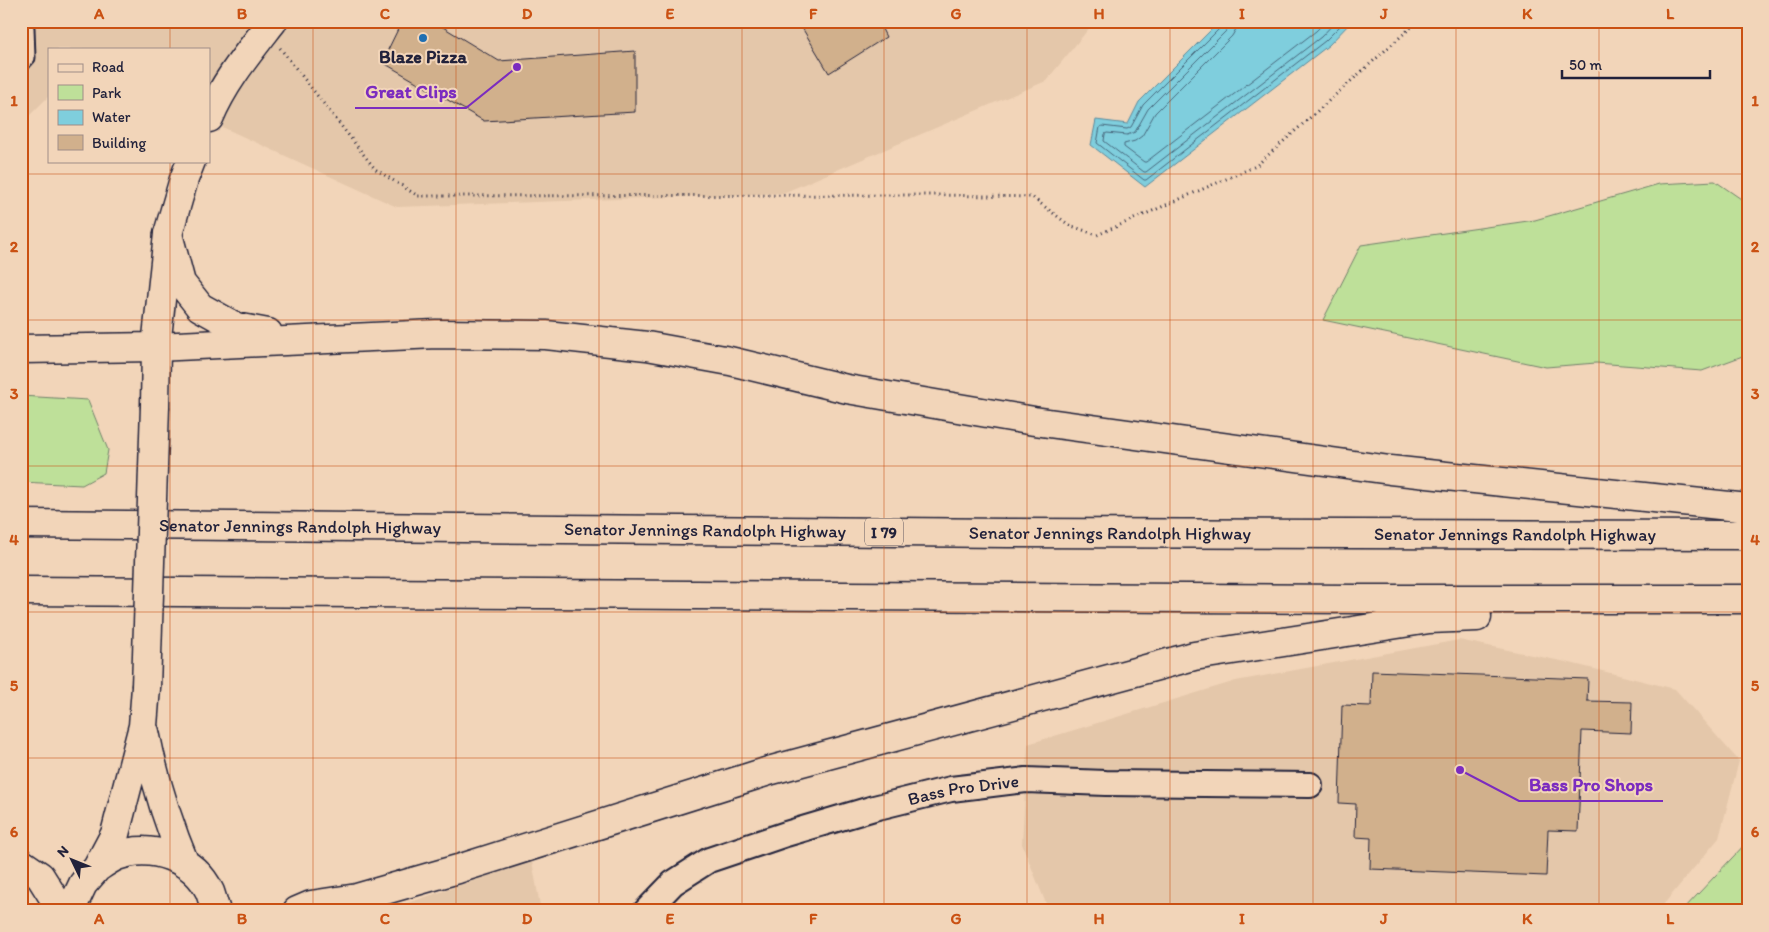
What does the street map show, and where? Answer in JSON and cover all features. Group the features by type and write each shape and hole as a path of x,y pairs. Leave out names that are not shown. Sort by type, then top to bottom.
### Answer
{"main road":[{"path":"210,116 216,101 244,57 269,26"},
{"path":"73,911 74,903 83,884 97,868 114,834 143,726 146,686 156,347 168,234 191,162"},
{"path":"168,234 181,283 200,307 236,327 304,340"},
{"path":"21,349 156,347 436,334 546,335 638,345 730,361 847,389 1034,421 1390,470 1748,508"},
{"name":"Senator Jennings Randolph Highway","path":"21,524 998,533 1748,535"},
{"path":"21,591 1748,600"},
{"path":"297,911 311,905 357,898 458,870 772,770 1194,656 1429,619 1596,614 1748,600"},
{"path":"143,726 155,780 171,830 185,864"},
{"path":"97,868 116,856 138,851 159,852 180,860 197,874 209,891 216,911"},
{"path":"21,863 40,876 62,911"}],"street":[{"name":"Bass Pro Drive","path":"646,911 673,882 709,860 803,828 951,789 1026,780 1106,784 1310,785"}],"lane":[{"path":"21,22 28,28 29,58 21,67"}],"path":[{"path":"269,26 375,169 418,196 939,195 1032,197 1069,225 1097,235 1256,166 1418,21"}],"shaded area":[{"path":"21,21 1095,21 1046,81 783,193 397,207 210,121 210,48 48,48 48,97 21,124"},
{"path":"1459,640 1566,662 1675,689 1739,761 1719,838 1658,911 1049,911 1022,844 1028,744 1236,681"},
{"path":"532,861 541,911 384,911"}],"green space":[{"path":"1715,181 1744,201 1748,206 1748,354 1702,371 1596,363 1546,367 1323,320 1361,245 1535,220 1659,184"},
{"path":"21,396 88,400 108,450 104,473 82,485 21,482"},
{"path":"1748,841 1748,911 1682,911"}],"water":[{"path":"1220,21 1352,21 1329,45 1145,187 1091,145 1096,120 1128,124 1139,102"}],"building":[{"path":"402,21 433,21 499,61 635,51 635,112 484,121 382,62"},
{"path":"798,21 878,21 886,37 829,73"},
{"path":"1372,671 1588,679 1587,701 1632,702 1631,733 1582,731 1578,831 1548,830 1546,876 1370,869 1371,838 1355,837 1356,804 1339,803 1342,705 1371,706"}],"place":[{"name":"Blaze Pizza","path":"423,38"},
{"name":"Great Clips","path":"517,67"},
{"name":"Bass Pro Shops","path":"1460,770"}]}
